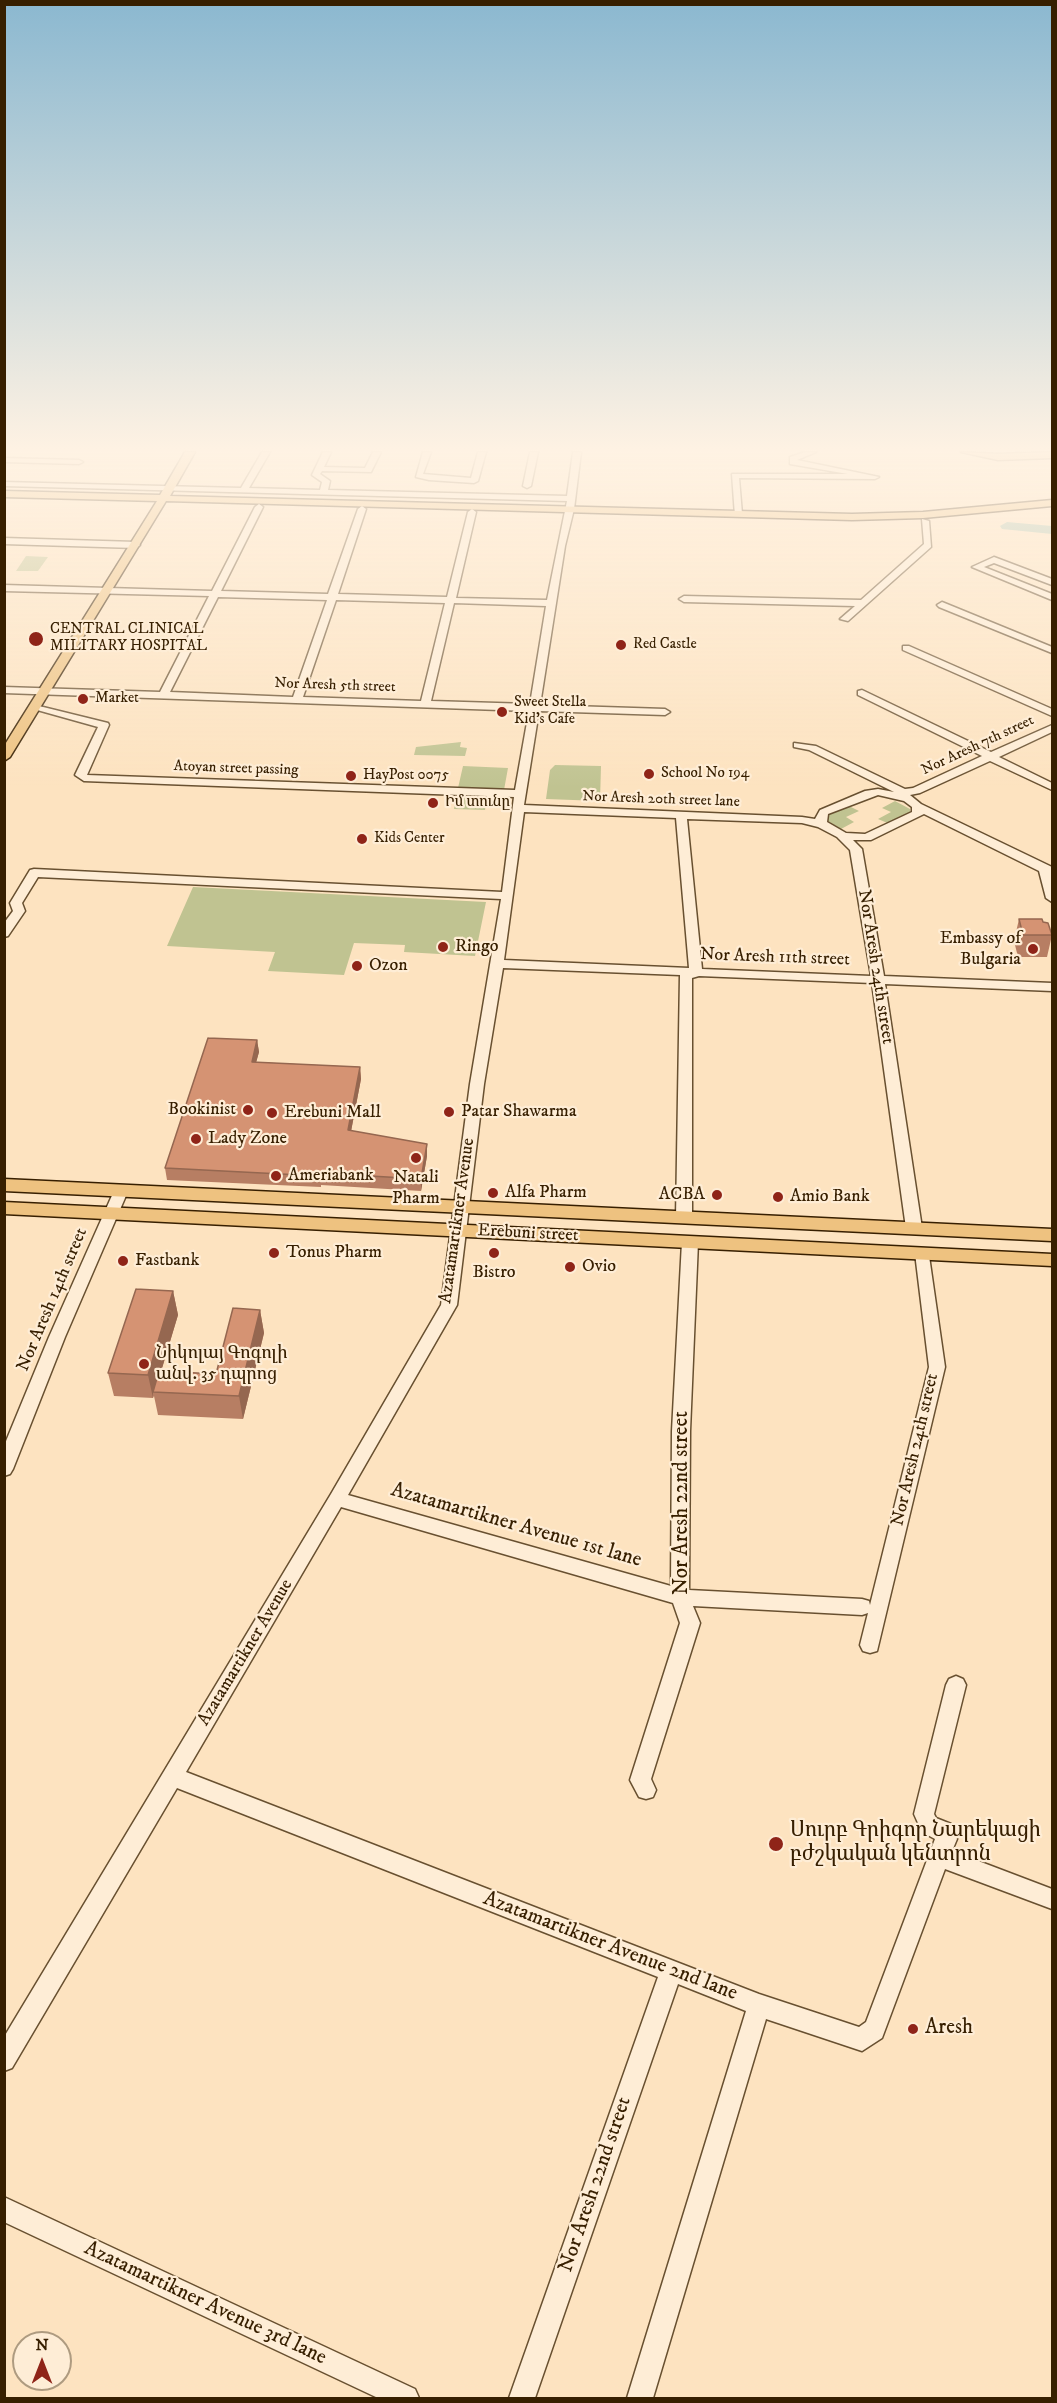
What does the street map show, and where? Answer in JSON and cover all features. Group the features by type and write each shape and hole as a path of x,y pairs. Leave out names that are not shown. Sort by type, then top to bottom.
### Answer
{"main road":[{"path":"4,757 124,564"},
{"name":"Erebuni street","path":"4,1185 1053,1235"},
{"name":"Erebuni street","path":"4,1208 1053,1260"}],"street":[{"path":"164,695 229,564"},
{"path":"297,700 343,564"},
{"path":"425,704 458,564"},
{"name":"Azatamartikner Avenue","path":"4,2060 337,1499 449,1305 477,1084 508,896 520,794 558,564"},
{"path":"845,620 907,564"},
{"path":"983,564 976,567 1053,597"},
{"path":"1005,564 1053,582"},
{"path":"4,588 552,603"},
{"path":"684,599 864,603"},
{"path":"942,605 1053,650"},
{"path":"906,648 1053,713"},
{"name":"Nor Aresh 5th street","path":"4,690 665,712"},
{"path":"862,693 1053,787"},
{"name":"Atoyan street passing","path":"34,708 104,725 80,775 84,778 520,794"},
{"name":"Nor Aresh 7th street","path":"867,838 910,800 989,757 1053,728"},
{"path":"798,745 812,748 936,816 1048,870 1053,898"},
{"path":"822,819 869,793 910,800"},
{"name":"Nor Aresh 20th street lane","path":"519,808 681,816 822,819 833,833 842,836"},
{"path":"681,816 696,973 686,976 684,1217"},
{"path":"842,836 867,838"},
{"path":"842,836 856,849 867,838"},
{"name":"Nor Aresh 24th street","path":"856,849 878,980 914,1228"},
{"path":"4,933 18,910 16,903 34,873 508,896"},
{"name":"Nor Aresh 11th street","path":"497,964 1053,987"},
{"name":"Nor Aresh 14th street","path":"4,1469 57,1337 121,1191"},
{"name":"Nor Aresh 22nd street","path":"646,1790 640,1779 690,1623 680,1597 681,1431 690,1242"},
{"name":"Nor Aresh 24th street","path":"870,1644 937,1367 924,1253"},
{"name":"Azatamartikner Avenue 1st lane","path":"337,1499 680,1597 862,1606"},
{"path":"956,1685 924,1814 929,1825 944,1831 946,1835 940,1857 1053,1899"},
{"name":"Azatamartikner Avenue 2nd lane","path":"173,1777 759,2005 862,2039 874,2030 940,1857"},
{"name":"Nor Aresh 22nd street","path":"522,2398 671,1971"},
{"path":"639,2398 759,2005"},
{"name":"Azatamartikner Avenue 3rd lane","path":"4,2209 406,2398"}],"green space":[{"path":"21,564 43,564 38,571 16,571"},
{"path":"461,742 460,747 467,748 465,756 414,755 416,747"},
{"path":"555,765 601,766 600,801 546,799 550,770"},
{"path":"463,766 508,768 504,790 458,788"},
{"path":"457,793 488,794 485,810 454,809"},
{"path":"895,801 910,809 910,815 892,825 878,819 891,812 882,808"},
{"path":"847,805 859,811 846,817 854,822 841,829 828,821 826,816 829,813"},
{"path":"193,887 486,902 475,956 404,952 405,945 354,943 344,975 268,971 275,952 167,946"}],"building":[{"path":"1019,919 1042,919 1043,922 1048,923 1052,935 1023,935"},
{"name":"Erebuni Mall","path":"208,1038 257,1040 252,1062 360,1067 348,1130 427,1144 421,1179 165,1168"},
{"path":"136,1289 173,1291 148,1375 108,1373"},
{"path":"233,1308 260,1310 239,1396 153,1392 159,1371 216,1374"}],"place":[{"name":"CENTRAL CLINICAL MILITARY HOSPITAL","path":"36,639"},
{"name":"Red Castle","path":"621,645"},
{"name":"Market","path":"83,699"},
{"name":"Sweet Stella Kid's Cafe","path":"502,712"},
{"name":"School No 194","path":"649,774"},
{"name":"HayPost 0075","path":"351,776"},
{"name":"Իմ տունը","path":"433,803"},
{"name":"Kids Center","path":"362,839"},
{"name":"Ringo","path":"443,947"},
{"name":"Embassy of Bulgaria","path":"1033,949"},
{"name":"Ozon","path":"357,966"},
{"name":"Bookinist","path":"248,1110"},
{"name":"Patar Shawarma","path":"449,1112"},
{"name":"Erebuni Mall","path":"272,1113"},
{"name":"Lady Zone","path":"196,1139"},
{"name":"Natali Pharm","path":"416,1158"},
{"name":"Ameriabank","path":"276,1176"},
{"name":"Alfa Pharm","path":"493,1193"},
{"name":"ACBA","path":"717,1195"},
{"name":"Amio Bank","path":"778,1197"},
{"name":"Tonus Pharm","path":"274,1253"},
{"name":"Bistro","path":"494,1253"},
{"name":"Fastbank","path":"123,1261"},
{"name":"Ovio","path":"570,1267"},
{"name":"Նիկոլայ Գոգոլի անվ. 35 դպրոց","path":"144,1364"},
{"name":"Սուրբ Գրիգոր Նարեկացի բժշկական կենտրոն","path":"776,1844"},
{"name":"Aresh","path":"913,2029"}]}
